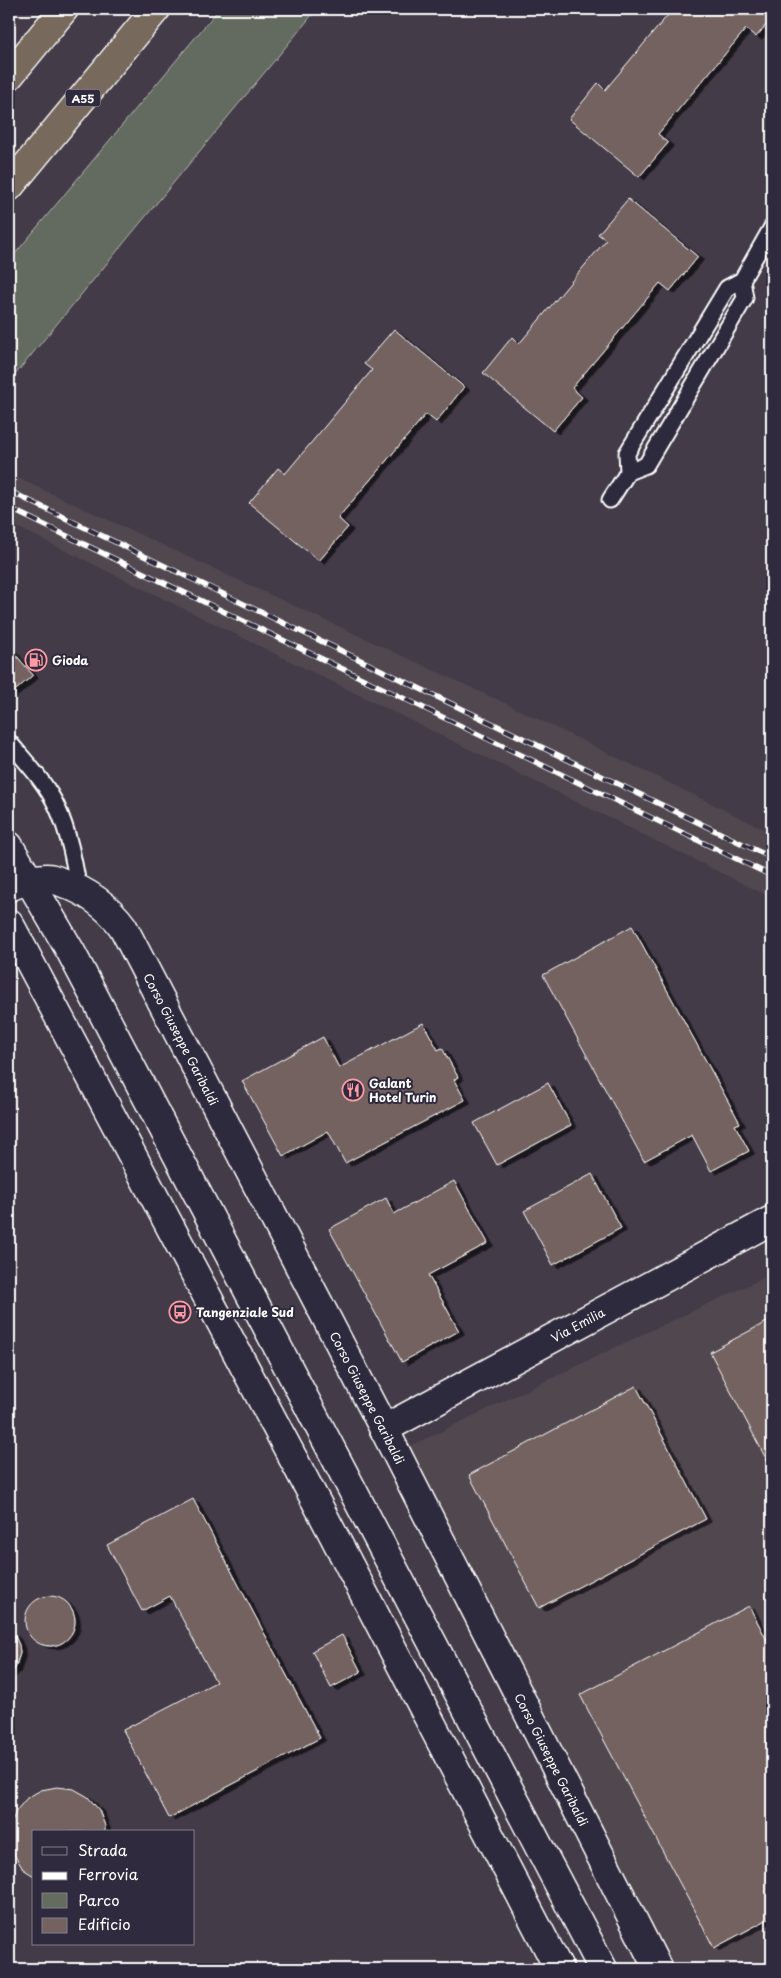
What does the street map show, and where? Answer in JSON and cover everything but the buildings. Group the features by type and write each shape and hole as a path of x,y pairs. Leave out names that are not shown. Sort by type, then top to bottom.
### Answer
{"highway":[{"path":"9,76 64,9"},
{"name":"A55","path":"9,187 156,9"}],"street":[{"path":"9,846 19,884 72,952 603,1969"},
{"name":"Corso Giuseppe Garibaldi","path":"19,884 48,877 79,890 98,902 116,917 124,928 384,1428 658,1969"},
{"path":"9,923 316,1502 559,1969"},
{"name":"Via Emilia","path":"384,1428 772,1220"}],"lane":[{"path":"610,500 628,472 628,453 632,445 727,288 742,280 772,226"},
{"path":"628,472 646,465 651,457 745,298 742,280"},
{"path":"9,742 39,778 57,806 68,838 79,890"}],"shaded area":[{"path":"9,474 511,706 772,833 772,898 9,523"},
{"path":"772,1274 772,1969 658,1969 396,1453"}],"green space":[{"path":"219,9 317,9 9,382 9,261"}],"railway":[{"path":"9,491 772,858"},
{"path":"9,508 772,876"}],"place":[{"name":"Gioda","path":"36,660"},
{"name":"Galant Hotel Turin","path":"353,1090"},
{"name":"Tangenziale Sud","path":"180,1312"}]}
